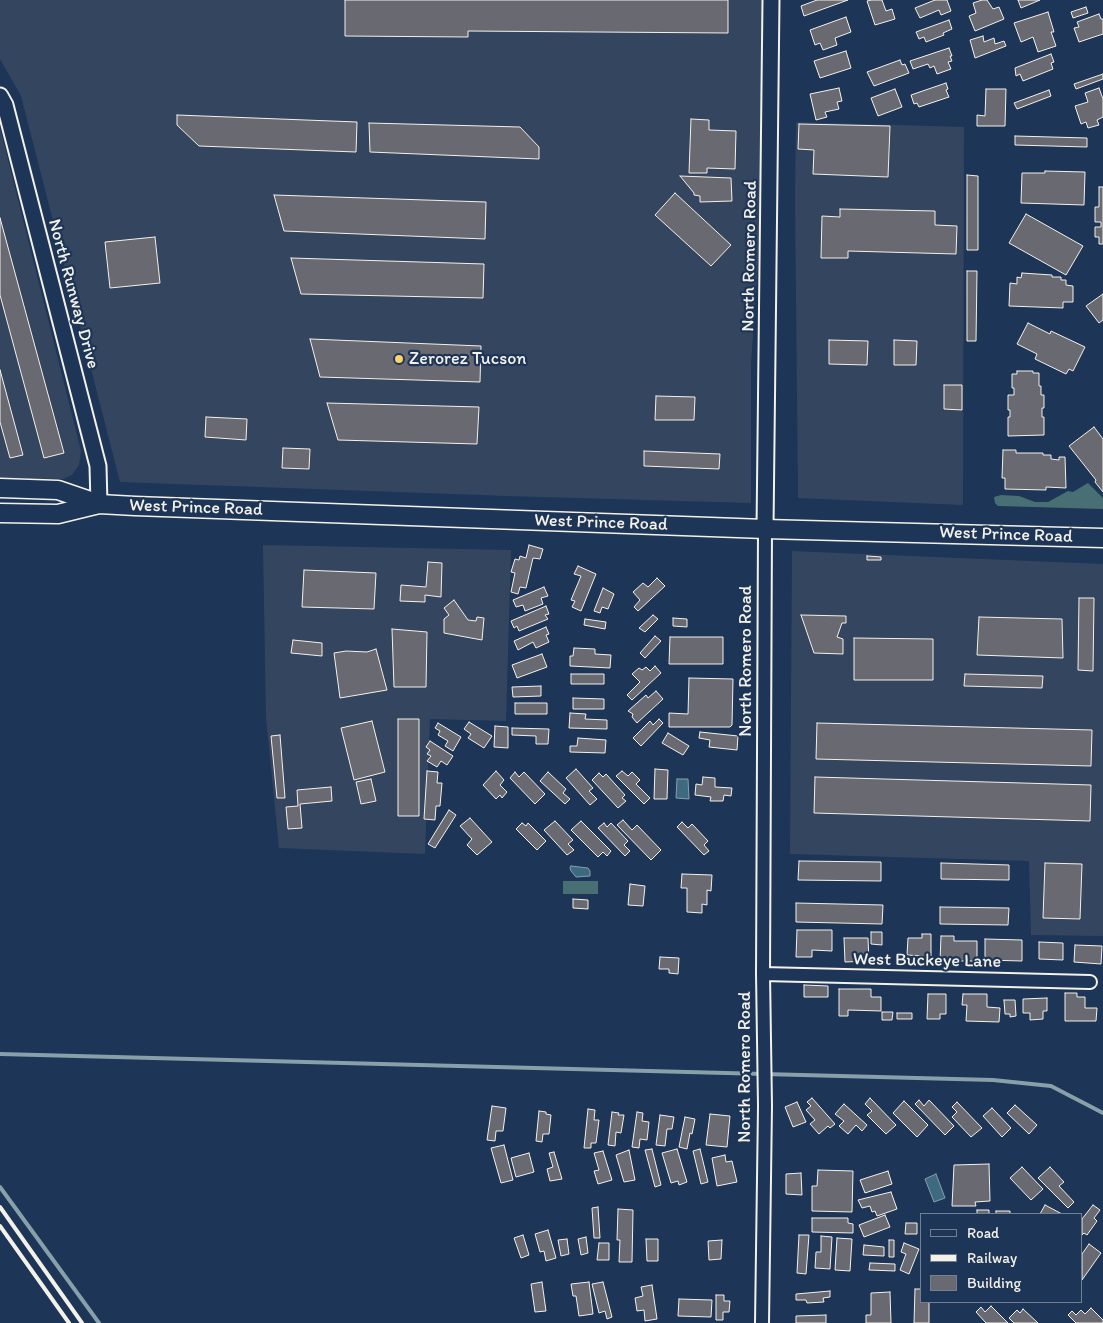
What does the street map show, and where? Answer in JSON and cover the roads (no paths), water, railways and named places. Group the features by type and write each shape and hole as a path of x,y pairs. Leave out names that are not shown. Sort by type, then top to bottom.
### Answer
{"main road":[{"name":"West Prince Road","path":"0,488 58,490 99,504"},
{"name":"West Prince Road","path":"0,513 58,514 99,504 1103,538"}],"street":[{"name":"North Romero Road","path":"762,1323 765,528 771,0"},
{"name":"North Runway Drive","path":"0,96 5,106 98,466 99,504"},
{"name":"West Buckeye Lane","path":"763,974 1090,982"}],"waterway":[{"path":"0,1054 993,1080 1051,1086 1103,1113"},
{"path":"0,1187 99,1323"}],"railway":[{"path":"0,1207 82,1323"},
{"path":"0,1226 69,1323"}],"place":[{"name":"Zerorez Tucson","path":"399,359"}]}
